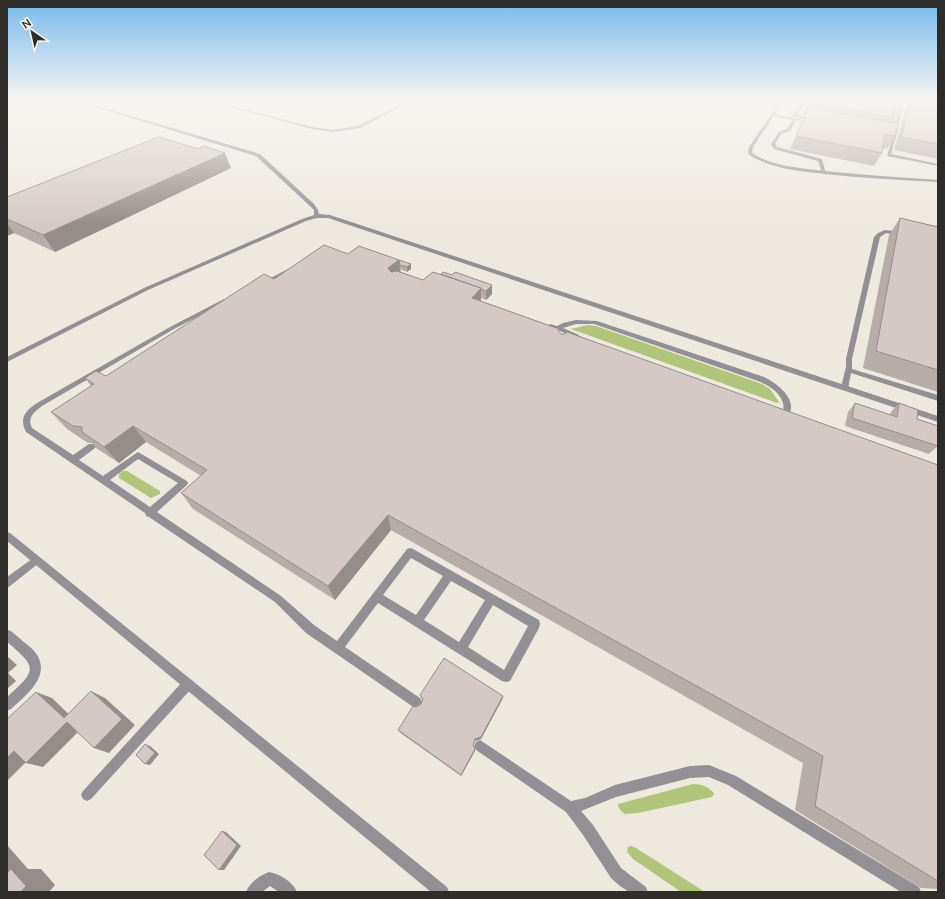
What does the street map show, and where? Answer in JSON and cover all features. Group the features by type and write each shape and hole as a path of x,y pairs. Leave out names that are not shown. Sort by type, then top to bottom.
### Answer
{"street":[{"path":"214,142 258,155 312,204 316,210 317,216"},
{"path":"755,142 751,147 750,155 778,164 824,173 938,181"},
{"path":"774,142 773,144 775,148 820,160 824,173"},
{"path":"893,142 889,155 938,165"},
{"path":"7,360 154,285 304,220 317,216 328,216 338,218 938,418"},
{"path":"845,387 849,370 849,360 877,237 880,233 886,231 907,236"},
{"path":"257,286 292,269"},
{"path":"228,300 172,328 43,402 31,411 26,420 27,427 29,430 72,460 278,599 310,629 416,702"},
{"path":"558,329 562,326 582,322 599,323 762,379 773,385 785,398 788,405 787,411"},
{"path":"543,324 558,329 569,336 586,339"},
{"path":"849,370 938,398"},
{"path":"72,460 92,446"},
{"path":"103,481 138,455 184,483 149,512"},
{"path":"7,536 442,892"},
{"path":"338,648 410,552 535,624 506,677 377,597"},
{"path":"7,583 36,560"},
{"path":"417,622 450,575"},
{"path":"460,649 492,599"},
{"path":"7,635 31,657 36,670 33,678 27,686 7,705"},
{"path":"87,795 188,684"},
{"path":"480,746 570,808 588,830 616,873 641,892"},
{"path":"570,808 585,804 624,788 690,772 709,771 732,780 914,892"},
{"path":"254,892 259,885 269,879 276,880 290,892"}],"green space":[{"path":"588,325 596,326 762,384 770,389 779,402 777,403 571,329"},
{"path":"123,471 127,471 160,491 160,494 151,498 119,478 119,474"},
{"path":"693,784 705,786 714,794 712,797 638,813 625,814 618,806 618,804"},
{"path":"631,846 705,892 681,892 633,859 627,852 628,847"}],"building":[{"path":"146,142 175,142 198,149 204,146 225,153 43,235 7,219 7,197"},
{"path":"826,142 884,142 882,153"},
{"path":"927,142 938,142 938,144"},
{"path":"900,218 938,227 938,370 876,351"},
{"path":"324,245 348,254 359,246 399,260 388,268 391,272 397,271 423,280 433,272 481,288 472,298 559,329 558,331 561,334 565,334 567,332 938,465 938,881 815,806 823,756 388,515 328,586 181,493 207,470 133,426 104,447 82,432 82,427 73,426 51,412 94,384 85,378 96,371 106,376 264,274 274,279"},
{"path":"399,260 411,264 407,267 400,265"},
{"path":"443,272 452,275 455,272 492,285 486,291 441,274"},
{"path":"855,403 897,417 899,403 918,410 917,419 938,426 938,446 852,418"},
{"path":"444,658 503,696 481,737 475,739 473,745 475,749 461,775 398,730 413,706 416,707 421,704 423,699 420,695"},
{"path":"91,691 122,719 94,748 67,722 26,763 14,751 7,758 7,719 36,692 64,718"},
{"path":"145,744 155,753 145,764 136,755"},
{"path":"222,831 237,845 219,870 204,855"},
{"path":"11,869 26,886 21,892 7,892 7,873"}]}
